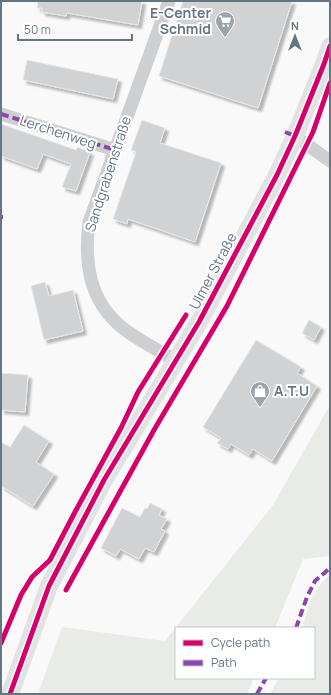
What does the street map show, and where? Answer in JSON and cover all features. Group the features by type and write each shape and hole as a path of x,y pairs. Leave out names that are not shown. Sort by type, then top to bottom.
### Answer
{"main road":[{"name":"Ulmer Straße","path":"10,694 49,586 104,480 177,361 216,291 277,175 295,136 330,46"}],"street":[{"name":"Sandgrabenstraße","path":"168,1 89,222 87,262 93,285 101,303 114,319 124,329 177,361"},
{"name":"Lerchenweg","path":"1,114 115,150"},
{"path":"295,136 330,161"}],"shaded area":[{"path":"330,405 330,556 303,559 275,627 176,627 273,505"},
{"path":"330,574 330,694 270,694 278,679 315,679 315,627 303,627 307,612 315,592"},
{"path":"62,627 165,641 175,628 175,679 254,679 247,694 38,694"}],"building":[{"path":"38,1 142,1 138,25 67,13 66,16 42,12 42,8 37,8"},
{"name":"E-Center Schmid","path":"183,1 292,1 258,108 159,76"},
{"path":"27,60 118,79 113,99 23,80"},
{"path":"142,120 165,128 160,143 221,163 195,242 128,219 127,224 113,219 136,152 131,150"},
{"path":"1,124 76,150 77,147 90,152 76,191 62,187 71,164 43,154 37,169 1,156"},
{"path":"45,282 49,296 73,290 83,331 44,340 31,286"},
{"path":"309,320 321,327 314,340 302,333"},
{"path":"256,340 301,367 297,373 317,386 272,461 253,449 249,455 231,444 228,449 217,443 221,438 203,427"},
{"path":"1,373 28,375 25,412 1,410"},
{"path":"24,425 49,441 36,462 54,474 33,506 1,486 1,442 10,447"},
{"path":"150,503 162,509 159,515 167,519 161,529 165,531 154,552 145,548 139,559 120,549 116,556 101,548 122,508 140,517"}],"marked path":[{"path":"1,114 115,150"},
{"path":"285,132 295,136"},
{"path":"296,627 307,597 315,581 330,568"},
{"path":"257,694 265,679"}],"cycle path":[{"path":"10,694 49,586 104,480 199,322 277,175 295,136 330,46"},
{"path":"66,590 154,430 227,306 313,132 330,83"},
{"path":"1,643 21,595 32,577 50,560 121,428 138,392 186,315"}],"place":[{"name":"E-Center Schmid","path":"225,38"},
{"name":"A.T.U","path":"260,408"}]}
